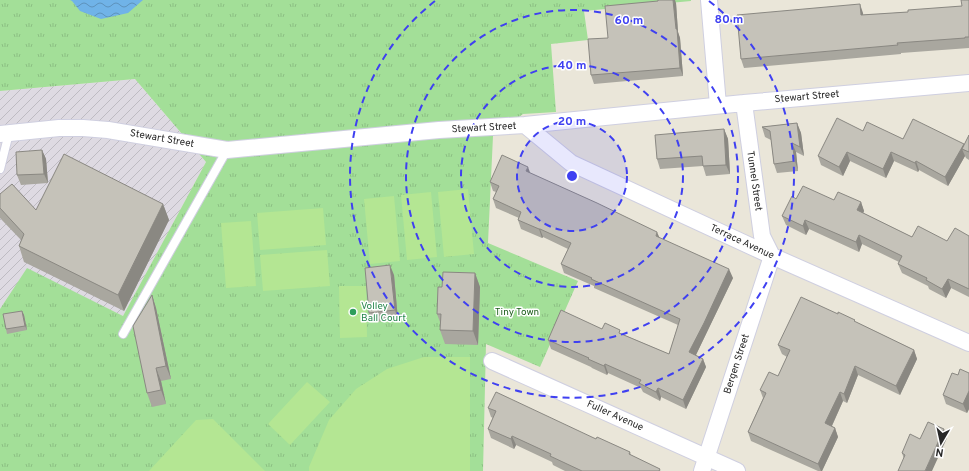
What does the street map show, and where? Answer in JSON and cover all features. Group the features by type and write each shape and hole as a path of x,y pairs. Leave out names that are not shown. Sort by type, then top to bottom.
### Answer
{"street":[{"path":"709,0 718,105"},
{"name":"Stewart Street","path":"4,134 59,128 83,128 108,130 227,150 439,130 525,125 718,105 969,83"},
{"name":"Tunnel Street","path":"744,103 762,236 772,256"},
{"name":"Terrace Avenue","path":"525,125 571,163 772,256 969,343"},
{"name":"Bergen Street","path":"704,464 772,256"},
{"name":"Fuller Avenue","path":"492,361 704,464 737,471"}],"lane":[{"path":"0,169 4,134"},
{"path":"123,334 227,150"}],"shaded area":[{"path":"135,79 206,162 123,316 27,269 0,309 0,91"}],"green space":[{"name":"Tiny Town","path":"0,0 691,1 584,11 588,40 551,44 556,112 523,114 493,136 488,243 578,281 540,367 486,344 483,471 0,471 0,309 27,268 123,316 206,162 135,79 0,91"},
{"path":"468,189 474,254 444,257 438,192"},
{"path":"431,192 437,257 407,260 401,195"},
{"path":"394,196 400,261 370,264 364,199"},
{"path":"323,208 326,245 260,250 257,213"},
{"path":"251,221 256,286 226,288 221,223"},
{"path":"327,250 330,286 263,291 260,255"},
{"name":"Volley Ball Court","path":"339,286 366,286 367,337 340,338"},
{"path":"424,357 470,357 470,471 309,471 309,467 329,420 356,389 387,369"},
{"path":"307,382 330,402 290,445 268,424"},
{"path":"213,419 265,471 149,471 196,420"}],"water":[{"path":"70,0 143,0 128,13 101,19 80,11"}],"building":[{"path":"658,0 673,0 680,68 591,75 588,39 608,38 605,6"},
{"path":"961,0 969,0 969,37 741,59 737,15 860,4 861,15 908,12 908,10 962,6"},
{"path":"837,118 863,131 867,122 903,139 913,119 964,144 945,177 916,161 915,163 891,152 883,169 847,152 839,167 818,156"},
{"path":"797,123 800,147 792,143 795,161 774,164 770,131 762,127"},
{"path":"724,129 726,165 703,166 702,156 657,159 655,135"},
{"path":"969,135 969,152 962,149"},
{"path":"42,150 44,174 17,175 16,152"},
{"path":"64,154 163,204 118,295 19,246 24,234 0,208 0,194 12,184 36,210"},
{"path":"502,155 528,167 526,171 597,203 657,232 656,236 729,269 689,352 703,359 683,400 658,388 656,392 639,383 641,380 605,364 604,366 548,340 561,310 602,329 605,323 620,330 619,333 669,354 680,319 561,264 571,243 518,220 521,212 493,199 499,186 490,182"},
{"path":"803,186 834,200 838,192 861,202 857,210 912,237 918,226 947,241 955,228 969,236 969,289 948,279 942,289 926,280 927,278 898,264 902,256 859,235 856,242 805,220 803,226 782,216 792,196 796,199"},
{"path":"390,265 395,310 369,313 365,268"},
{"path":"443,272 475,273 473,331 440,330 441,314 437,314 438,287 442,287"},
{"path":"152,295 166,366 156,368 161,390 147,393 133,326"},
{"path":"801,297 838,314 838,312 914,350 896,386 855,366 844,394 840,392 825,423 835,428 818,464 748,432 766,393 760,390 769,372 778,376 790,350 778,345"},
{"path":"22,311 25,326 6,329 3,314"},
{"path":"960,369 969,373 969,391 963,404 943,395 952,373 958,375"},
{"path":"496,392 596,439 597,437 630,452 629,454 660,469 659,471 582,471 550,456 551,454 512,436 511,439 488,429 496,411 488,408"},
{"path":"928,422 944,429 925,471 898,471 905,455 902,453 910,434 920,439"}],"place":[{"name":"Volley Ball Court","path":"353,312"}]}
